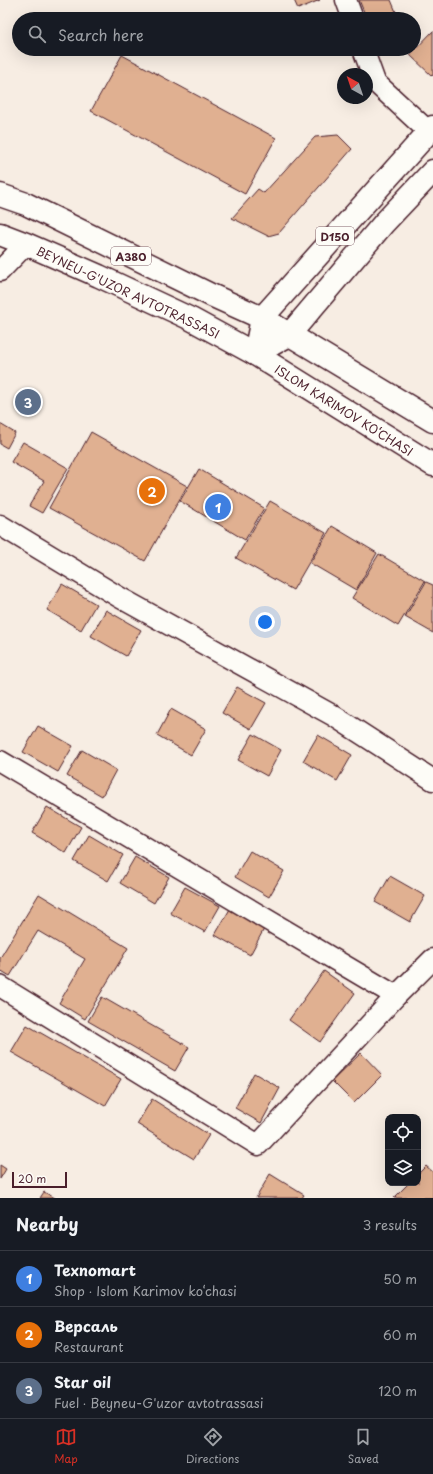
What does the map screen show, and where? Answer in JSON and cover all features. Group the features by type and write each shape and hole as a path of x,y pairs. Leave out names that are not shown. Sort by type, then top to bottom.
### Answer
{"main road":[{"name":"D150","path":"262,318 431,129"},
{"name":"D150","path":"255,354 289,335 384,223 433,171"},
{"name":"A380","path":"0,195 26,204 210,295 262,318 433,421"},
{"name":"BEYNEU-G'UZOR AVTOTRASSASI","path":"0,234 98,276 191,319 255,354"},
{"path":"255,354 262,318"},
{"name":"ISLOM KARIMOV KO‘CHASI","path":"255,354 433,465"}],"street":[{"path":"346,0 350,12"},
{"path":"366,56 375,82 431,129"},
{"path":"0,271 26,244"},
{"path":"0,524 119,597 334,716 433,780"},
{"path":"0,761 396,996"},
{"path":"0,986 258,1145 433,958"}],"building":[{"path":"294,0 320,0 298,9"},
{"path":"359,0 391,0 396,12 364,12"},
{"path":"433,31 432,76 411,56 421,56 421,44"},
{"path":"121,56 124,56 276,138 245,194 91,111"},
{"path":"338,135 352,149 279,233 268,236 232,218 258,189 264,193 315,137"},
{"path":"0,424 15,433 7,448 0,444"},
{"path":"91,432 187,486 145,561 49,508"},
{"path":"23,442 68,468 42,513 29,506 44,481 11,462"},
{"path":"199,469 264,508 245,540 180,501"},
{"path":"270,501 326,533 293,590 236,558"},
{"path":"332,526 377,553 356,590 310,563"},
{"path":"379,554 425,581 398,626 352,598"},
{"path":"426,582 433,585 433,633 405,617"},
{"path":"62,584 96,604 81,630 47,610"},
{"path":"106,610 141,630 126,656 91,636"},
{"path":"237,687 266,703 251,729 222,713"},
{"path":"171,709 206,729 191,755 157,735"},
{"path":"38,726 73,746 58,772 23,752"},
{"path":"253,734 281,750 267,776 238,760"},
{"path":"318,735 352,755 337,781 303,761"},
{"path":"82,750 116,770 102,796 67,776"},
{"path":"47,807 81,827 66,853 32,833"},
{"path":"89,835 123,855 108,881 74,861"},
{"path":"250,851 284,871 269,897 235,877"},
{"path":"135,857 169,877 154,903 120,883"},
{"path":"390,876 425,896 410,922 375,902"},
{"path":"185,887 220,906 205,932 170,913"},
{"path":"39,894 128,948 85,1019 59,1003 85,959 38,931 10,976 0,970 0,958"},
{"path":"230,909 264,929 250,955 215,935"},
{"path":"324,971 355,993 320,1042 289,1020"},
{"path":"102,997 189,1047 175,1071 88,1021"},
{"path":"27,1025 121,1079 105,1106 11,1052"},
{"path":"361,1053 382,1075 354,1103 332,1081"},
{"path":"254,1073 280,1088 261,1123 235,1108"},
{"path":"152,1099 209,1135 194,1159 137,1124"},
{"path":"0,1165 6,1169 0,1179"},
{"path":"426,1166 433,1172 433,1198 394,1198 406,1186 421,1186 421,1171"},
{"path":"270,1174 304,1195 302,1198 256,1198"},
{"path":"44,1192 55,1198 40,1198"}],"place":[{"name":"Star oil","path":"28,402"},
{"name":"Версаль","path":"152,491"},
{"name":"Texnomart","path":"218,507"}]}
